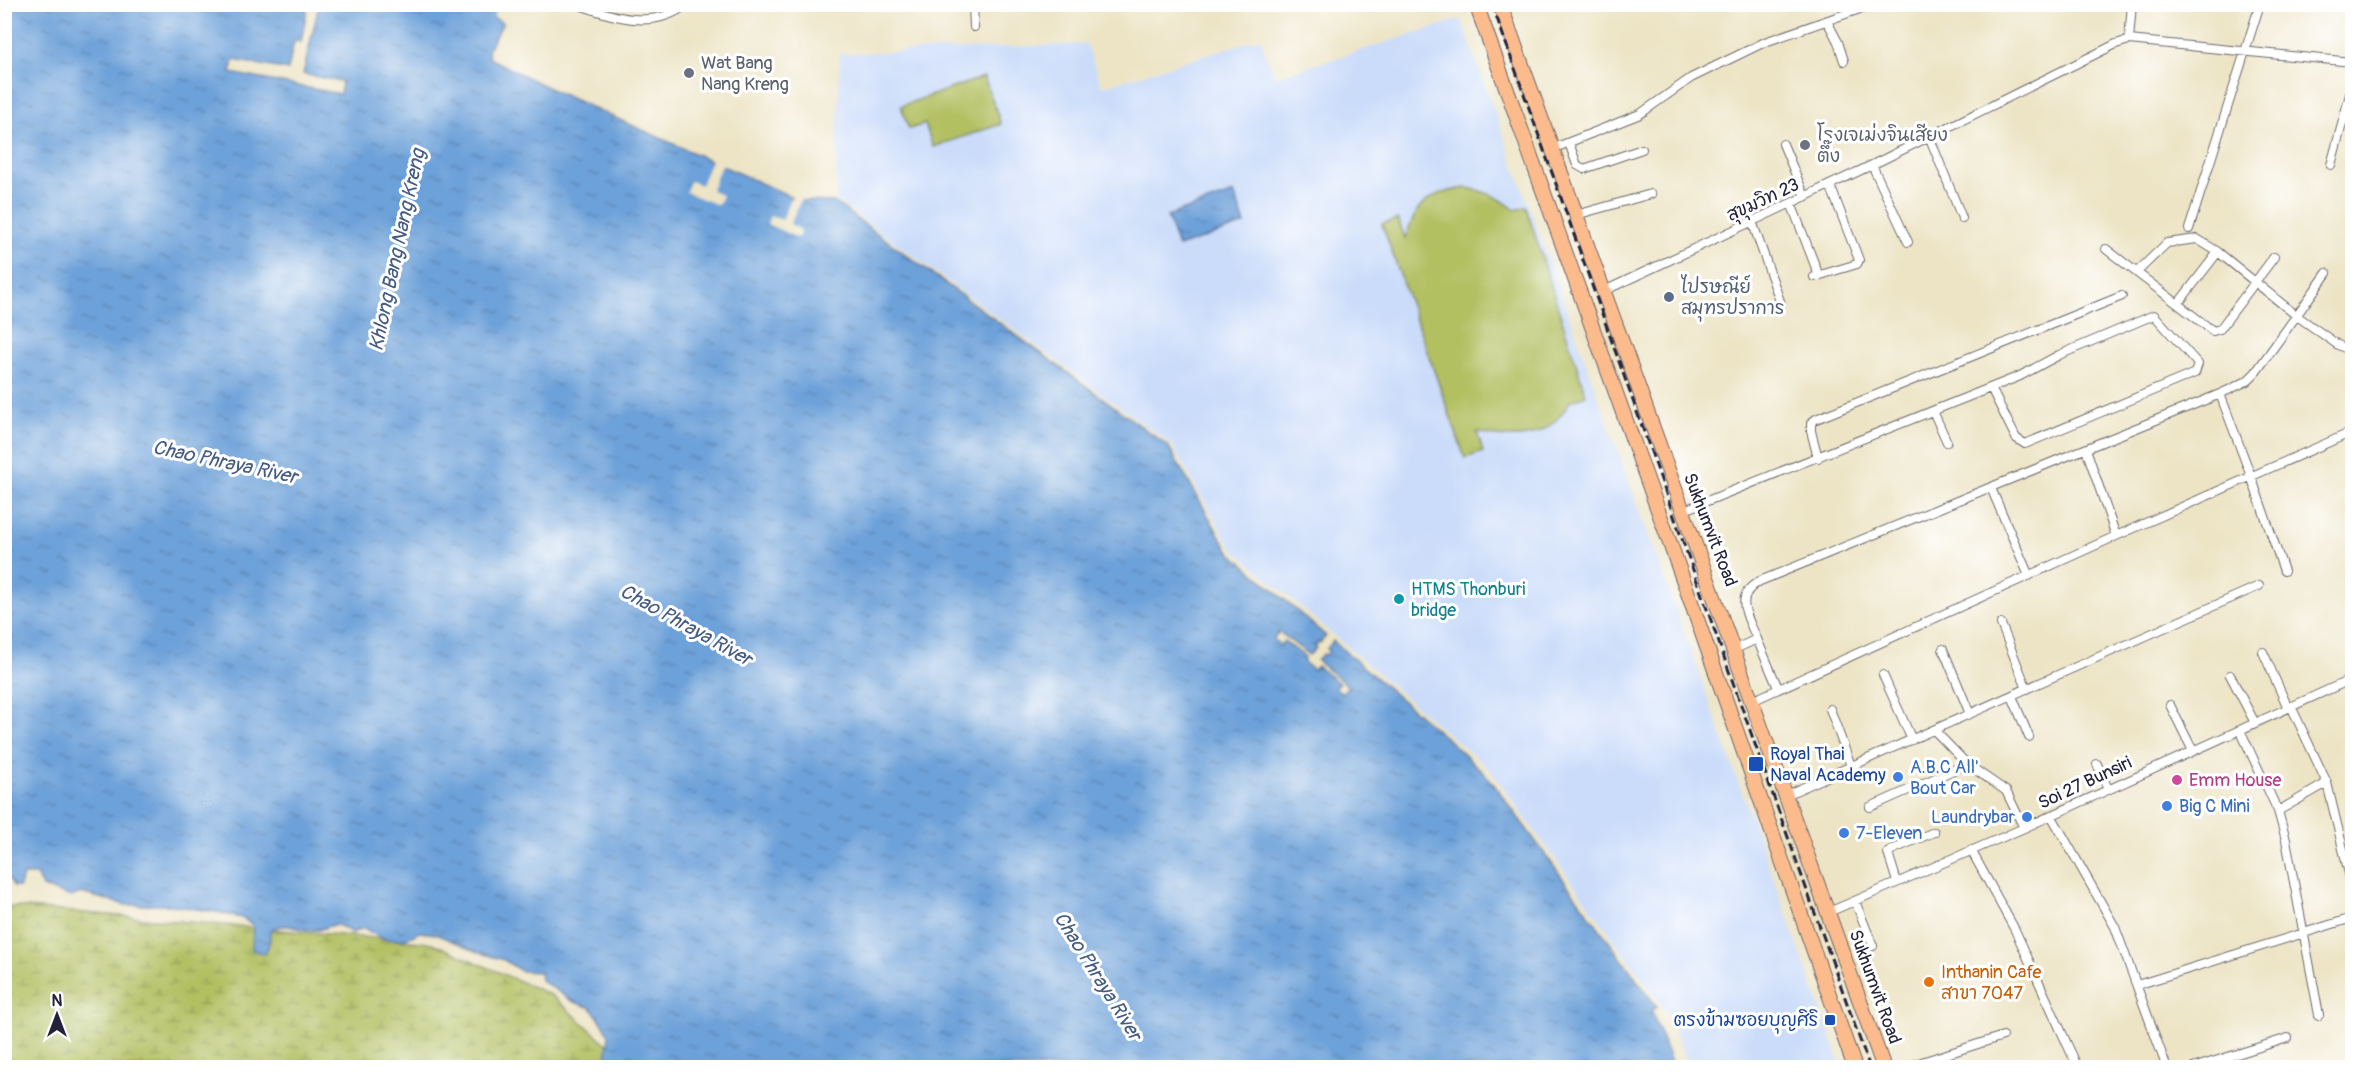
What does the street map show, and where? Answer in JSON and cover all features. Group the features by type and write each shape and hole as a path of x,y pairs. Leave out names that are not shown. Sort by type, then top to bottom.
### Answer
{"highway":[{"path":"1476,4 1690,599 1855,1068"},
{"name":"Sukhumvit Road","path":"1500,4 1682,511 1703,561 1884,1068"},
{"path":"1677,563 1703,561"},
{"path":"1690,599 1709,579"}],"street":[{"path":"577,4 618,18 635,21 667,15 687,4"},
{"path":"973,4 974,27"},
{"path":"1552,149 1640,114 1691,78 1765,42 1874,4"},
{"path":"2132,4 2129,40 2352,62"},
{"path":"2189,229 2260,4"},
{"path":"1827,21 1838,42 1844,61"},
{"name":"สุขุมวิท 23","path":"1604,291 1872,165 2110,47 2129,40"},
{"path":"2331,165 2352,87"},
{"path":"1929,136 1962,218"},
{"path":"1569,142 1577,165 1584,169 1642,149"},
{"path":"1783,144 1804,197"},
{"path":"1872,165 1908,242"},
{"path":"1791,203 1817,277 1857,264 1859,260 1830,185"},
{"path":"1576,215 1651,194"},
{"path":"1752,221 1781,304"},
{"path":"2138,271 2167,243 2197,239 2218,252 2297,316 2338,345 2352,351"},
{"path":"2106,249 2138,271 2201,324 2213,331 2220,329 2274,257"},
{"path":"2181,300 2218,252"},
{"path":"1778,688 1743,606 1744,596 1750,587 2247,381 2256,372 2327,273"},
{"path":"1818,458 1810,431 1811,423 1816,418 2121,296"},
{"path":"1682,511 1991,388 2038,368 2059,355 2154,315 2198,364 2195,373 2025,444 2016,438 1991,388"},
{"path":"2220,394 2284,571"},
{"path":"1933,411 1947,442"},
{"path":"1752,701 2352,432"},
{"path":"2086,449 2116,536"},
{"path":"1991,488 2029,576"},
{"path":"1786,795 2259,586"},
{"path":"2001,624 2027,689"},
{"path":"1735,650 1757,639"},
{"path":"1943,649 1970,714"},
{"path":"2263,652 2327,783 2352,886"},
{"path":"1883,675 1912,740"},
{"path":"2230,675 2255,723"},
{"name":"Soi 27 Bunsiri","path":"1828,912 2024,828 2352,679"},
{"path":"2012,696 2029,737"},
{"path":"2170,705 2193,751"},
{"path":"1830,709 1851,766"},
{"path":"1934,730 1967,764 2006,791 2024,828"},
{"path":"2240,730 2278,811 2286,840 2319,1015"},
{"path":"1870,807 1967,764"},
{"path":"2097,764 2108,789"},
{"path":"2278,811 2327,783"},
{"path":"2051,815 2115,927 2167,1068"},
{"path":"1898,882 1888,853 1934,832"},
{"path":"1971,850 2015,930 2078,1068"},
{"path":"1855,901 1873,946"},
{"path":"2137,985 2352,918"},
{"path":"1904,1068 2003,1036"},
{"path":"2193,1068 2288,1038"}],"shaded area":[{"name":"Royal Thai Naval Academy","path":"1461,19 1842,1067 1689,1067 1666,1011 1490,770 1231,547 1171,444 836,200 840,54 1084,44 1085,40 1102,87 1260,38 1275,77"}],"green space":[{"path":"984,77 1001,124 933,147 925,124 909,129 901,106"},
{"path":"1466,188 1492,195 1515,210 1526,207 1586,395 1570,401 1552,424 1530,435 1505,437 1477,432 1483,452 1465,458 1382,224 1398,219 1405,238 1415,215 1426,201 1442,193"},
{"path":"4,906 432,943 551,995 633,1067 5,1067"}],"water":[{"name":"Chao Phraya River","path":"5,5 308,5 301,42 294,41 288,70 234,60 231,73 340,94 342,82 303,74 319,5 387,5 420,12 428,5 472,5 503,23 488,49 489,58 553,90 792,197 803,201 834,202 1168,446 1228,550 1326,636 1320,643 1318,642 1309,655 1279,632 1273,639 1280,645 1284,641 1305,657 1303,661 1313,670 1317,666 1339,683 1335,687 1342,693 1348,686 1317,661 1323,654 1326,655 1333,641 1452,743 1490,779 1657,1007 1651,1010 1673,1067 642,1068 633,1063 619,1067 605,1067 609,1036 591,1008 572,1001 541,980 540,972 521,971 504,960 477,952 436,934 419,932 405,939 391,940 377,936 364,928 352,933 337,925 319,930 283,926 270,930 270,941 265,954 252,950 253,925 242,918 171,905 126,905 81,893 71,897 42,887 36,875 23,875 20,887 14,887 9,879 5,879"},
{"path":"1234,193 1245,224 1178,247 1167,216"}],"pier":[{"path":"712,158 722,163 711,190 722,195 718,205 686,192 690,181 701,185"},
{"path":"793,194 802,197 790,224 801,230 798,238 767,224 770,216 782,220"}],"waterway":[{"name":"Khlong Bang Nang Kreng","path":"484,26 494,4"}],"railway":[{"path":"1492,4 1870,1068"}],"place":[{"name":"Wat Bang Nang Kreng","path":"689,73"},
{"name":"โรงเจเม่งจินเสียง ตึ๊ง","path":"1805,145"},
{"name":"ไปรษณีย์ สมุทรปราการ","path":"1669,297"},
{"name":"HTMS Thonburi bridge","path":"1399,599"},
{"name":"Royal Thai Naval Academy","path":"1756,764"},
{"name":"A.B.C All' Bout Car","path":"1898,777"},
{"name":"Emm House","path":"2177,780"},
{"name":"Big C Mini","path":"2167,806"},
{"name":"Laundrybar","path":"2027,817"},
{"name":"7-Eleven","path":"1844,833"},
{"name":"Inthanin Cafe สาขา 7047","path":"1929,982"},
{"name":"ตรงข้ามซอยบุญศิริ","path":"1830,1020"}]}
